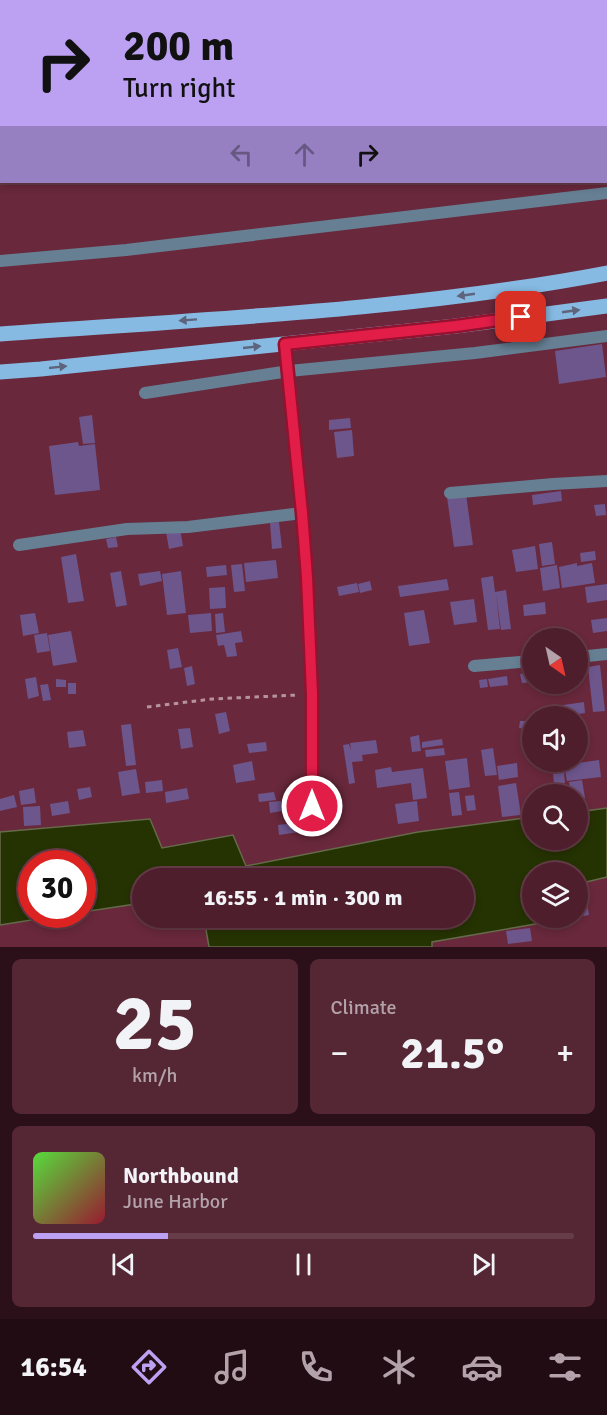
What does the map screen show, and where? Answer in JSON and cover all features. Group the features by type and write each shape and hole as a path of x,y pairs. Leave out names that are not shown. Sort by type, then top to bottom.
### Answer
{"main road":[{"path":"0,334 401,304 562,282 607,273"},
{"path":"0,372 456,326 607,306"}],"street":[{"path":"0,261 126,250 607,193"},
{"path":"145,393 289,371 475,353 607,336"},
{"path":"285,344 307,577 312,694 312,806"},
{"path":"450,493 607,482"},
{"path":"19,545 127,529 188,527 302,513"},
{"path":"588,656 607,654"},
{"path":"474,666 522,662"}],"path":[{"path":"147,707 212,699 312,694"}],"shaded area":[{"path":"607,808 607,877 588,882 588,862 522,862 522,926 432,942 432,947 209,947 206,928 474,928 474,868 132,868 132,905 96,910 96,850 18,850 18,922 0,925 0,832 150,819 162,848 233,835 246,866 418,832 522,818 522,850 588,850 588,811"}],"building":[{"path":"602,344 606,377 559,384 555,351"},
{"path":"92,415 95,443 83,444 79,417"},
{"path":"350,418 351,428 329,430 329,420"},
{"path":"352,430 354,456 337,458 334,432"},
{"path":"78,442 79,446 95,444 100,490 55,495 49,446"},
{"path":"561,491 562,501 533,505 532,495"},
{"path":"466,494 473,545 454,547 447,497"},
{"path":"605,504 606,515 596,516 594,505"},
{"path":"279,522 282,548 272,549 270,523"},
{"path":"180,529 183,546 169,549 166,532"},
{"path":"116,537 118,547 108,548 106,539"},
{"path":"552,542 555,564 542,566 539,544"},
{"path":"535,546 538,569 516,572 512,550"},
{"path":"595,551 596,560 581,562 580,553"},
{"path":"76,554 84,601 68,603 61,557"},
{"path":"276,560 278,578 246,582 244,563"},
{"path":"577,563 577,566 592,563 595,583 562,588 559,567"},
{"path":"242,564 245,591 234,592 231,565"},
{"path":"226,565 227,575 207,577 206,567"},
{"path":"557,565 560,588 543,591 540,568"},
{"path":"121,571 127,605 116,607 110,573"},
{"path":"160,571 162,581 140,586 138,574"},
{"path":"181,571 186,613 167,615 162,574"},
{"path":"493,576 495,592 506,590 511,629 501,630 496,595 500,629 488,630 481,578"},
{"path":"447,579 449,590 400,597 398,586"},
{"path":"370,581 372,590 360,593 358,584"},
{"path":"357,583 359,592 339,596 337,587"},
{"path":"607,584 607,600 587,603 585,587"},
{"path":"225,587 226,608 210,609 209,588"},
{"path":"474,599 477,622 454,625 450,602"},
{"path":"545,602 546,614 524,616 523,605"},
{"path":"424,610 430,643 409,646 404,613"},
{"path":"35,613 39,633 23,636 20,615"},
{"path":"211,613 212,631 190,633 188,615"},
{"path":"223,613 225,632 216,633 215,614"},
{"path":"607,618 607,631 593,633 591,620"},
{"path":"71,631 77,662 53,666 48,635"},
{"path":"241,631 243,642 235,643 237,656 227,657 224,645 218,646 216,635"},
{"path":"47,633 50,651 37,653 34,635"},
{"path":"178,648 182,667 170,669 167,650"},
{"path":"600,665 605,711 593,712 588,667"},
{"path":"192,666 195,684 187,686 184,668"},
{"path":"507,676 508,685 490,687 488,679"},
{"path":"36,677 39,696 28,699 25,679"},
{"path":"56,679 66,680 66,687 56,687"},
{"path":"487,679 488,687 480,688 479,680"},
{"path":"68,683 76,683 76,694 68,694"},
{"path":"48,684 51,700 43,701 40,685"},
{"path":"584,702 584,706 557,706"},
{"path":"226,712 230,731 219,734 215,714"},
{"path":"131,724 136,765 126,766 121,725"},
{"path":"190,728 193,747 181,749 178,729"},
{"path":"83,730 86,746 69,748 67,732"},
{"path":"419,735 421,751 412,752 410,737"},
{"path":"442,739 443,745 422,748 422,742"},
{"path":"376,740 378,753 362,755 363,761 352,762 355,783 349,784 343,745 349,744 351,751 350,743"},
{"path":"266,742 267,751 249,753 247,744"},
{"path":"444,748 445,755 426,757 425,750"},
{"path":"493,748 497,775 485,776 481,750"},
{"path":"467,758 470,787 449,790 445,761"},
{"path":"599,760 601,777 567,781 565,772 588,772 588,762"},
{"path":"252,761 255,780 236,783 233,765"},
{"path":"517,763 518,777 499,780 497,766"},
{"path":"391,767 392,772 423,768 427,798 413,800 411,783 377,788 375,770"},
{"path":"136,769 140,793 122,796 118,772"},
{"path":"564,772 565,783 554,784 553,773"},
{"path":"162,780 163,791 146,793 145,782"},
{"path":"582,780 583,784 569,784 569,782"},
{"path":"516,783 521,815 502,817 498,786"},
{"path":"90,787 92,797 79,800 77,789"},
{"path":"34,788 36,803 21,805 19,791"},
{"path":"187,788 189,799 166,803 165,792"},
{"path":"274,792 276,800 259,802 258,794"},
{"path":"459,792 462,815 452,816 449,793"},
{"path":"14,795 17,807 0,811 0,799"},
{"path":"474,795 476,810 467,811 465,796"},
{"path":"68,801 70,813 52,816 50,804"},
{"path":"281,801 282,811 270,813 269,802"},
{"path":"417,801 419,821 398,824 395,804"},
{"path":"40,806 41,825 24,826 23,807"},
{"path":"312,821 313,830 279,835 278,825"},
{"path":"530,928 532,941 508,944 506,931"}],"route":[{"path":"312,806 312,694 307,577 285,344 521,317"}]}
